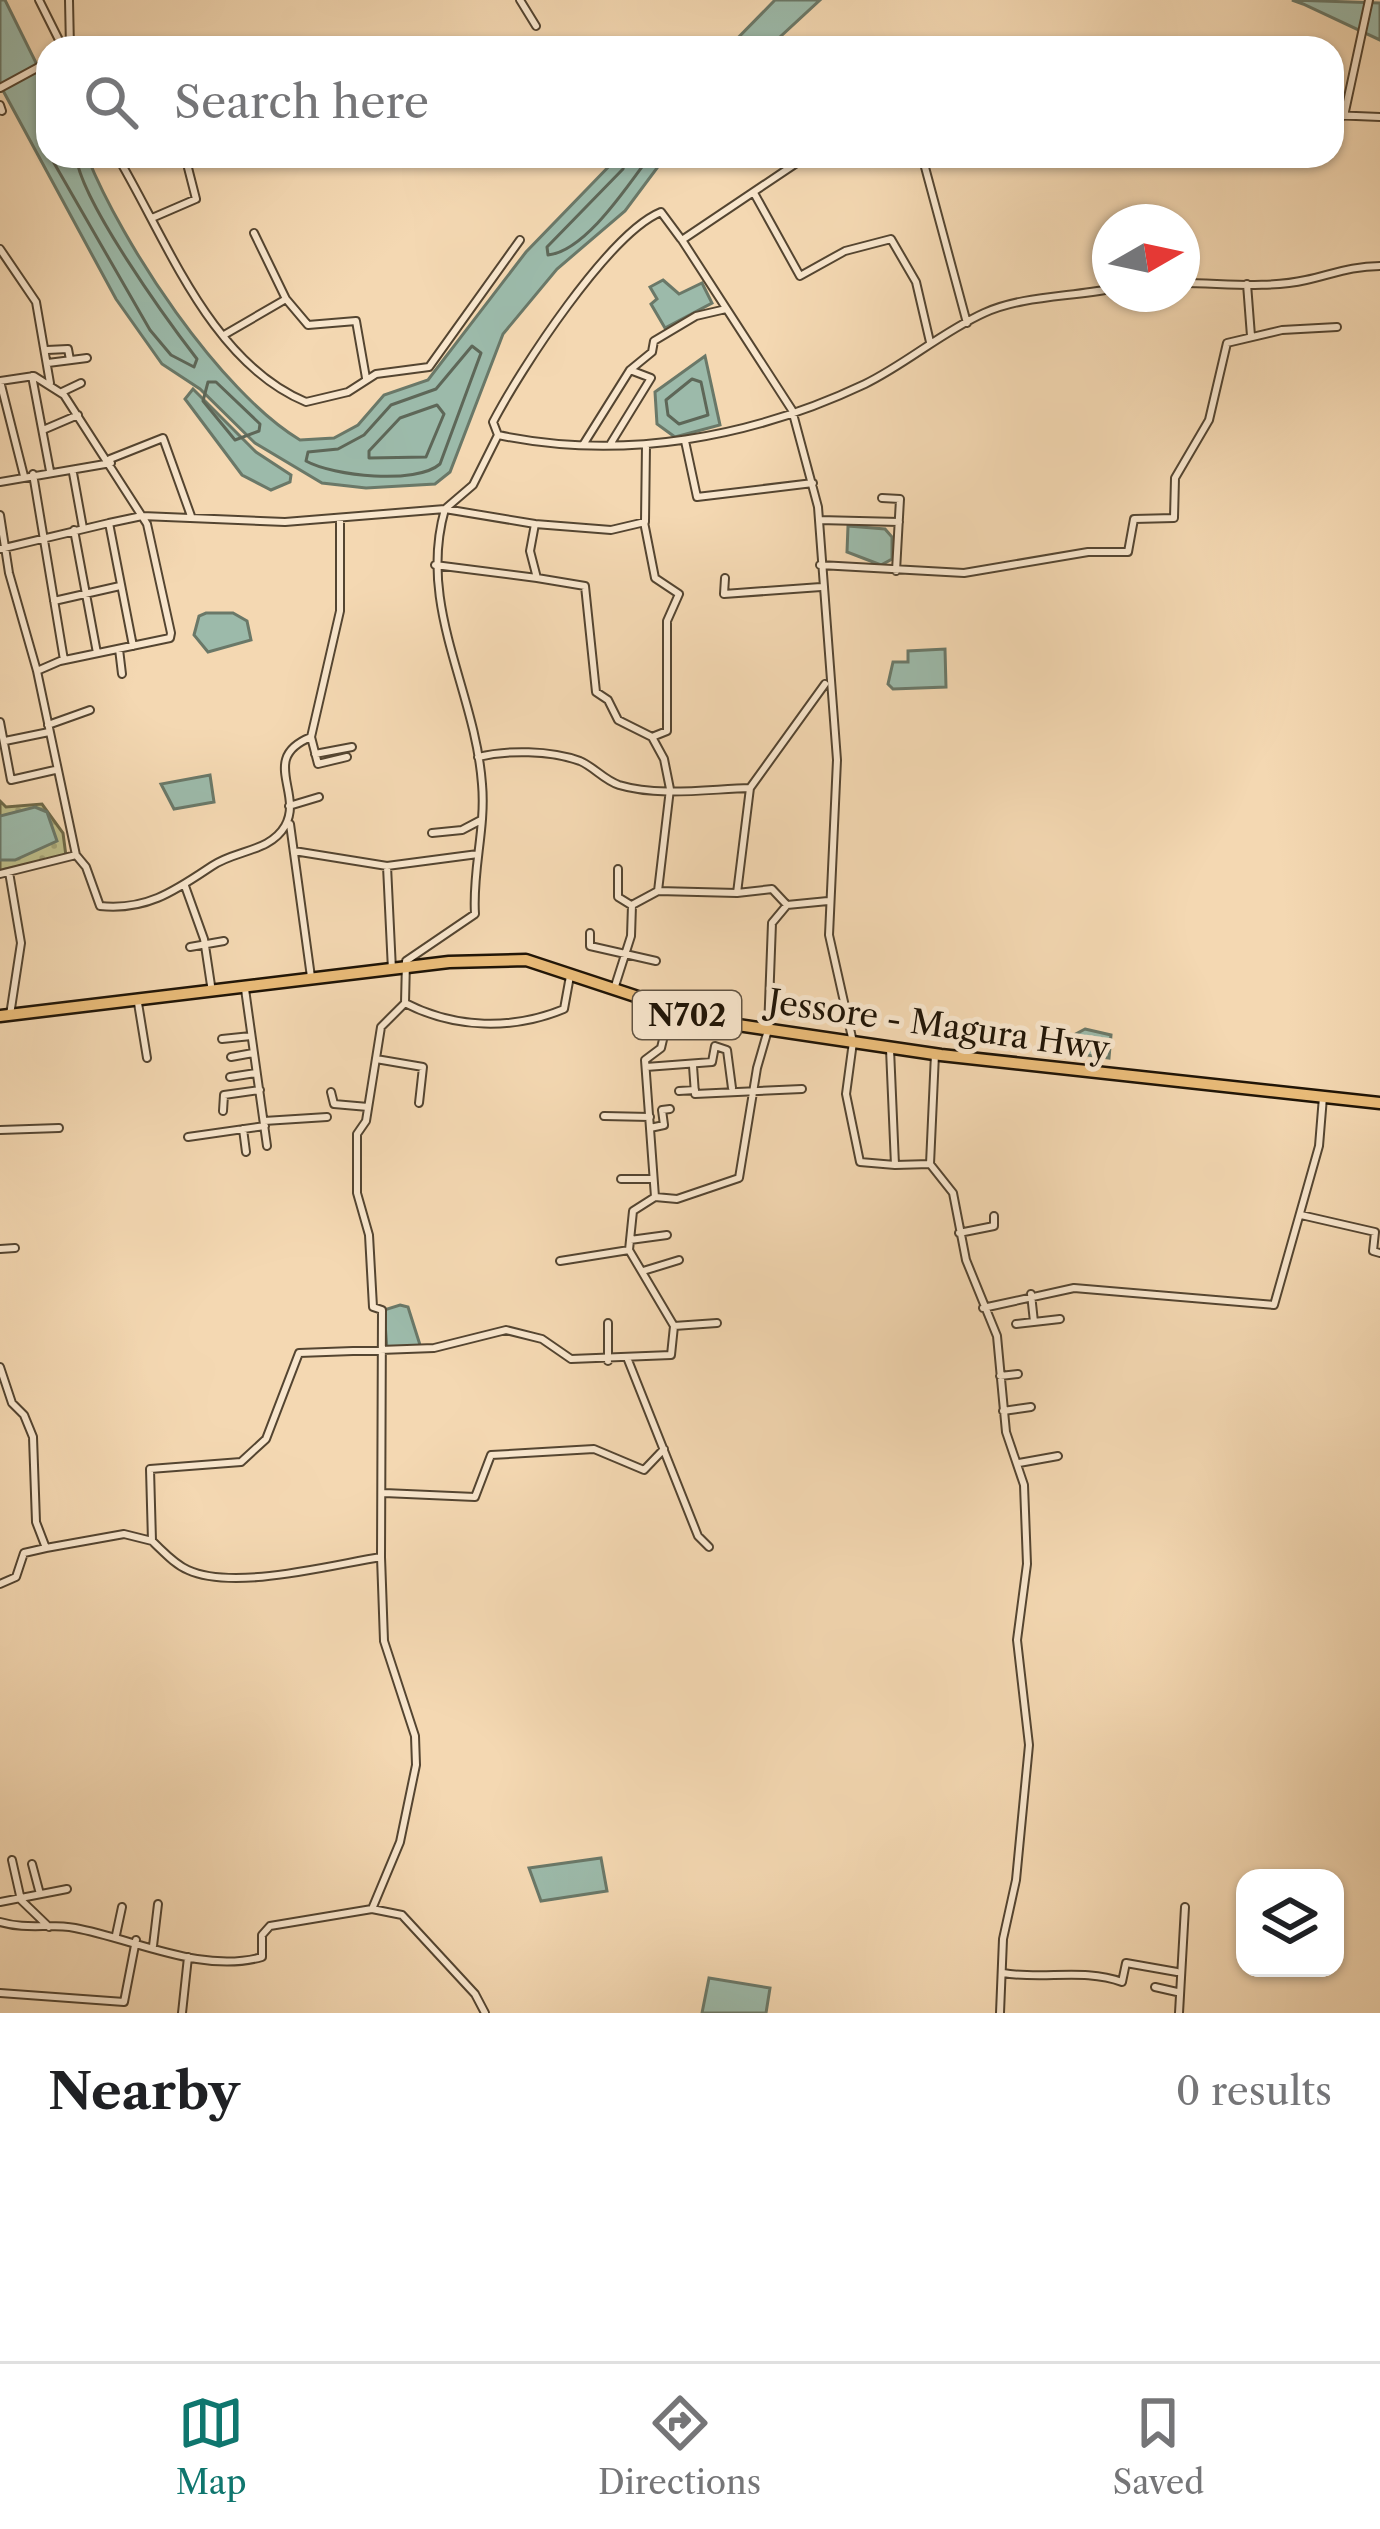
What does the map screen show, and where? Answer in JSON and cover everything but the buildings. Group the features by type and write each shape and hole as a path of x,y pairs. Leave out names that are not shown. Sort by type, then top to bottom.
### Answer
{"highway":[{"name":"Jessore - Magura Hwy","path":"5,1016 500,959 570,973 670,1010 768,1030 935,1054 1380,1103"}],"street":[{"path":"39,0 59,36"},
{"path":"67,36 69,0"},
{"path":"520,0 536,26"},
{"path":"1369,0 1344,116 1380,117"},
{"path":"0,88 36,68"},
{"path":"124,168 224,335 268,382 306,402 348,392 366,379 429,367 520,240"},
{"path":"152,218 196,199 187,168"},
{"path":"682,240 790,168"},
{"path":"925,168 967,323"},
{"path":"754,193 800,276 845,251 891,238 916,281 930,342"},
{"path":"372,1910 400,1842 416,1765 411,1720 384,1642 386,1352 357,1193 357,1134 368,1106 381,1027 405,1004 406,961 475,914 481,820 478,757 452,662 435,565 446,509 473,485 498,435 493,422 502,405 560,316 633,229 661,212 792,410 819,520 821,587 832,667 827,681 750,788 737,893"},
{"path":"254,233 286,299 308,325 356,321 366,379"},
{"path":"0,250 36,302 50,384"},
{"path":"1200,283 1307,280 1351,266 1380,266"},
{"path":"1247,284 1251,337"},
{"path":"498,435 610,446 731,433 866,383 930,342 1007,306 1092,293"},
{"path":"224,335 286,299"},
{"path":"583,445 630,370 666,333 696,316 726,309"},
{"path":"820,566 964,574 1088,552 1128,552 1134,519 1174,518 1175,478 1209,420 1226,344 1337,327"},
{"path":"46,350 70,347 70,360"},
{"path":"48,363 87,358"},
{"path":"610,446 651,378 630,370"},
{"path":"32,376 50,471"},
{"path":"37,671 64,660 170,638 171,632 142,516 78,415 61,392 32,376 0,381 44,537 64,660"},
{"path":"61,392 80,383"},
{"path":"43,430 78,415"},
{"path":"0,482 50,471 73,473 164,438 191,517"},
{"path":"685,441 697,497 813,483"},
{"path":"646,445 649,495 644,522 655,578 679,594 667,621 667,731 652,737"},
{"path":"73,473 97,653"},
{"path":"882,498 900,499 896,571"},
{"path":"3,548 142,516 285,522 446,509 535,524 611,530 644,522"},
{"path":"0,515 3,548 37,671 76,855 86,867 100,906 138,906 185,886 212,865 276,838 289,820"},
{"path":"340,518 340,611 311,737 318,764 347,757"},
{"path":"819,520 899,522"},
{"path":"109,523 133,646"},
{"path":"535,524 530,551 537,578"},
{"path":"435,565 585,586 596,692 608,700 618,720 652,737 664,759 670,789 658,891"},
{"path":"724,578 724,594 821,587"},
{"path":"53,601 120,586"},
{"path":"119,649 122,674"},
{"path":"827,681 837,760 829,901 834,973 846,998 854,1042 846,1094 860,1162 930,1164"},
{"path":"2,741 48,729 90,710"},
{"path":"0,722 11,780 57,770"},
{"path":"311,737 294,744 285,758 312,981"},
{"path":"316,754 352,747"},
{"path":"478,757 498,752 558,756 583,762 618,785 750,788"},
{"path":"289,806 320,797"},
{"path":"432,833 462,830 481,820"},
{"path":"293,851 387,866 478,854"},
{"path":"5,1016 21,943 5,873 76,855"},
{"path":"387,866 392,970"},
{"path":"619,869 618,897 632,905"},
{"path":"185,886 205,944 212,993"},
{"path":"632,905 658,891 772,889 788,905"},
{"path":"152,1540 150,1469 241,1462 266,1439 298,1353 434,1348 506,1330 542,1339 571,1359 671,1355 674,1326 629,1245 633,1210 655,1197 677,1198 740,1178 752,1095 768,1030 772,923 788,905 829,901"},
{"path":"614,990 632,905"},
{"path":"590,933 590,946 656,961"},
{"path":"190,947 224,941"},
{"path":"405,1004 433,1018 524,1025 564,1009 570,973"},
{"path":"245,989 268,1146"},
{"path":"139,1003 147,1058"},
{"path":"655,1197 645,1060 661,1048 670,1010"},
{"path":"222,1039 250,1036"},
{"path":"646,1067 712,1062 715,1046 727,1050 732,1088"},
{"path":"890,1046 895,1165"},
{"path":"231,1057 253,1053"},
{"path":"935,1054 930,1164 953,1193 959,1233 997,1336 1003,1411 1019,1462 1027,1564 1017,1640 1029,1745 1016,1880 1003,1939 1000,2013"},
{"path":"376,1059 423,1067 419,1103"},
{"path":"693,1066 694,1090"},
{"path":"230,1077 256,1073"},
{"path":"680,1091 732,1088 752,1095 802,1089"},
{"path":"223,1111 224,1094 260,1090"},
{"path":"331,1092 334,1104 368,1106"},
{"path":"983,1308 1074,1288 1274,1305 1319,1146 1323,1097"},
{"path":"650,1128 664,1125 662,1110 670,1109"},
{"path":"604,1116 650,1118"},
{"path":"188,1137 327,1117"},
{"path":"0,1130 59,1128"},
{"path":"243,1129 246,1152"},
{"path":"621,1179 653,1179"},
{"path":"1301,1215 1376,1232 1373,1251 1380,1253"},
{"path":"959,1233 994,1226 994,1216"},
{"path":"560,1261 667,1235"},
{"path":"0,1249 15,1248"},
{"path":"641,1271 679,1260"},
{"path":"1031,1294 1034,1322"},
{"path":"1016,1324 1060,1319"},
{"path":"608,1323 608,1361"},
{"path":"674,1326 717,1323"},
{"path":"628,1360 698,1535 709,1547"},
{"path":"0,1367 4,1389 32,1437 36,1522 46,1548"},
{"path":"1000,1376 1018,1374"},
{"path":"1003,1411 1031,1407"},
{"path":"384,1493 475,1497 491,1455 594,1449 644,1470 664,1449"},
{"path":"1019,1462 1058,1456"},
{"path":"0,1583 16,1577 24,1553 124,1534 152,1540 182,1568 208,1577 300,1575 381,1556"},
{"path":"12,1859 21,1900 51,1929"},
{"path":"32,1864 40,1894"},
{"path":"0,1902 67,1889"},
{"path":"153,1946 158,1904"},
{"path":"116,1935 122,1907"},
{"path":"1179,2013 1177,1972 1185,1907"},
{"path":"0,1922 51,1929 69,1926 188,1957 244,1962 262,1957 262,1935 270,1926 372,1910 409,1921 485,2013"},
{"path":"0,1993 124,2002 136,1940"},
{"path":"182,2013 188,1957"},
{"path":"1003,1973 1039,1979 1104,1975 1122,1982 1126,1963 1177,1972"},
{"path":"1155,1987 1177,1991"},
{"path":"94,2013 96,1998"}],"green space":[{"path":"0,801 6,807 42,804 63,833 66,856 0,871"}],"water":[{"path":"0,0 5,0 36,63 36,151 0,85"},
{"path":"775,0 820,0 781,36 740,36"},
{"path":"1292,0 1380,3 1380,40 1303,4"},
{"path":"45,168 92,168 148,272 237,387 300,440 334,438 358,425 384,395 428,380 526,252 607,168 657,168 625,211 557,269 503,334 450,472 435,484 366,488 322,483 255,443 200,389 162,364 116,299"},
{"path":"663,280 679,294 702,283 712,303 665,328 651,304 657,299 650,287"},
{"path":"705,356 720,425 675,437 657,424 655,392"},
{"path":"193,389 256,452 291,475 290,482 271,490 242,475 185,399"},
{"path":"848,526 885,529 892,537 892,559 881,565 847,552"},
{"path":"233,613 247,621 251,640 208,652 194,635 199,616"},
{"path":"945,649 946,687 893,689 888,684 893,662 908,662 908,651"},
{"path":"210,775 214,802 174,809 161,784"},
{"path":"35,807 47,812 57,841 15,860 0,860 0,816"},
{"path":"1085,1029 1111,1035 1109,1058 1072,1053 1074,1035"},
{"path":"408,1307 421,1348 387,1349 384,1310"},
{"path":"601,1858 607,1891 541,1901 529,1868"},
{"path":"709,1978 770,1988 766,2013 702,2013"}]}
